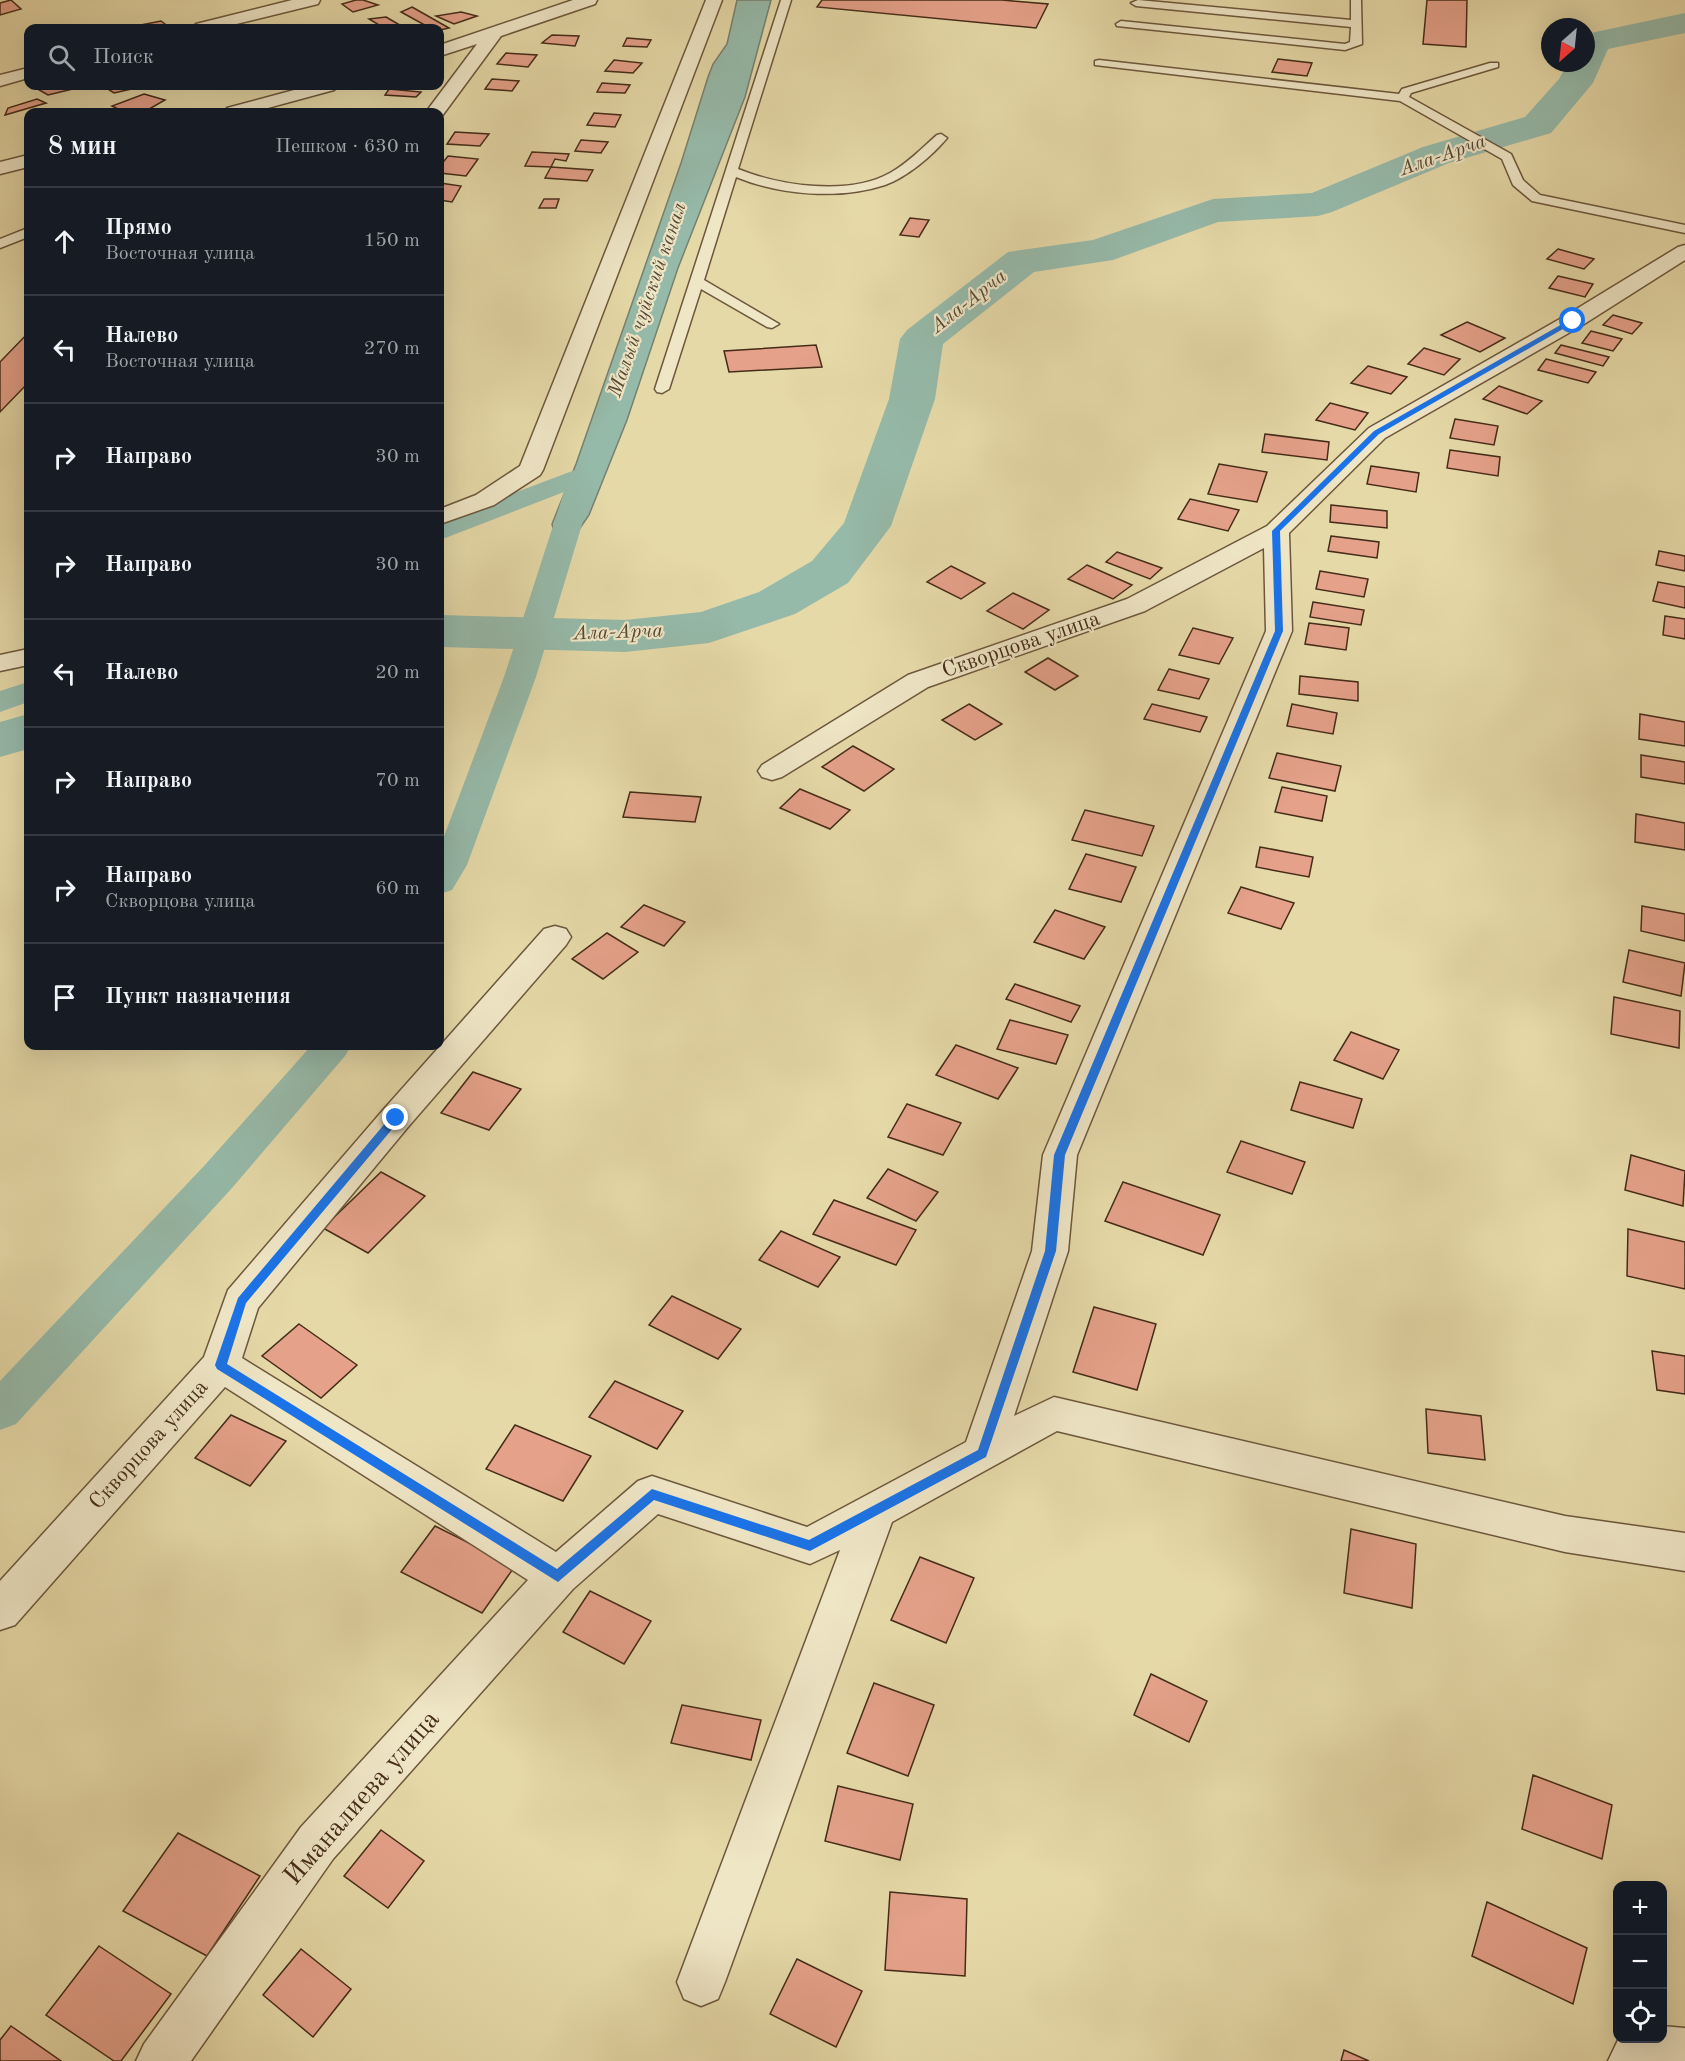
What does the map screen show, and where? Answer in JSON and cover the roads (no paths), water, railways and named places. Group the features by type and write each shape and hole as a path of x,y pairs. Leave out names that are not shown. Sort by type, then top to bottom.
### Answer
{"street":[{"path":"218,24 312,0"},
{"path":"444,50 590,0"},
{"path":"444,515 485,500 531,470 714,0"},
{"path":"438,108 495,33"},
{"path":"0,81 24,75"},
{"path":"248,108 314,90"},
{"path":"0,168 24,162"},
{"name":"Скворцова улица","path":"772,771 918,681 1136,605 1276,531 1377,433 1573,321 1674,268 1685,251"},
{"path":"982,1453 1050,1251 1060,1155 1279,631 1276,531"},
{"path":"0,663 24,658"},
{"name":"Скворцова улица","path":"0,1611 221,1365 242,1301 396,1118 555,937"},
{"path":"221,1365 558,1576"},
{"path":"701,1982 876,1510 1054,1414 1565,1534 1685,1552"},
{"name":"Иманалиева улица","path":"161,2061 317,1843 558,1576 652,1494 810,1546 876,1510"},
{"path":"1633,2061 1641,2049 1685,2053"}],"lane":[{"path":"662,389 786,0"},
{"path":"1121,24 1345,47 1356,44 1356,0"},
{"path":"1136,3 1356,24"},
{"path":"1099,63 1403,98 1507,157 1517,182 1536,198 1685,229"},
{"path":"1403,98 1406,91 1494,65"},
{"path":"731,170 761,182 779,185 853,188 894,177 941,138"},
{"path":"0,244 24,234"},
{"path":"696,281 772,324"}],"water":[{"name":"Малый чуйский канал","path":"737,0 771,0 745,97 678,268 627,420 589,515 574,537 555,537 552,524 576,464 681,163 708,77 713,64 727,44"}],"waterway":[{"name":"Ала-Арча","path":"1595,42 1685,23"},
{"name":"Ала-Арча","path":"444,631 625,636 709,627 777,603 830,572 867,526 912,399 922,339 1022,261 1099,251 1213,211 1318,204 1436,155 1538,125 1575,83 1580,72"},
{"path":"444,529 583,475"},
{"path":"444,875 450,865 520,677 579,488"},
{"path":"0,702 24,693"},
{"name":"Ала-Арча","path":"0,740 24,732"},
{"path":"0,1411 218,1177 329,1050"}]}
